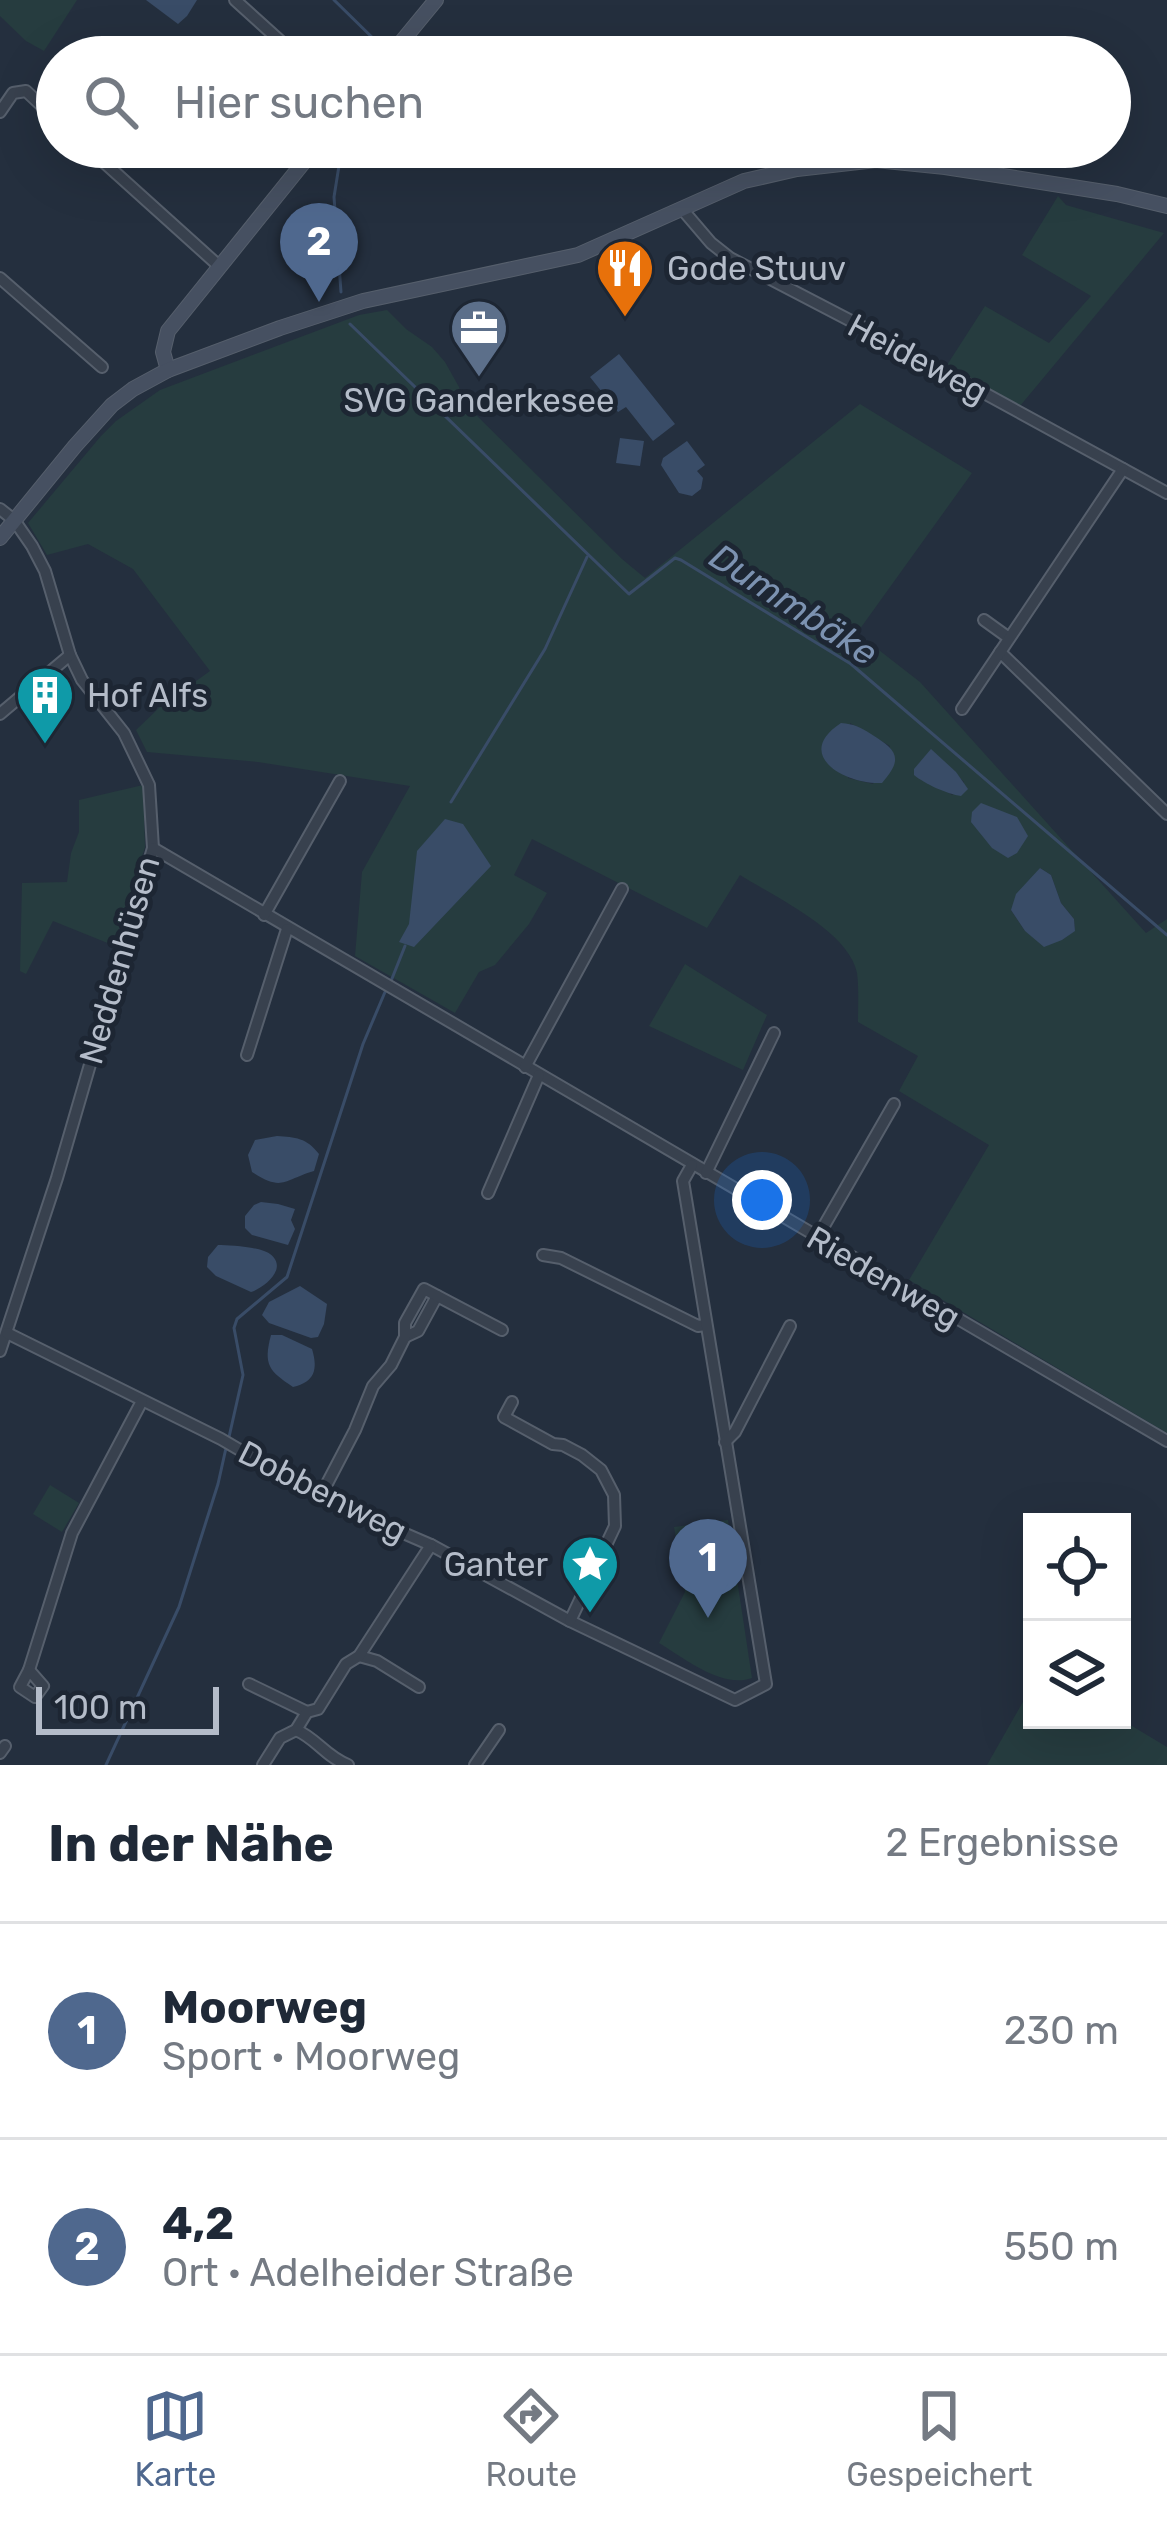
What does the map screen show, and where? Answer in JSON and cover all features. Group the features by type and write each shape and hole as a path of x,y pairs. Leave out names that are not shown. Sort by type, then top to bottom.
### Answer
{"street":[{"path":"235,0 275,36"},
{"path":"406,36 436,0"},
{"path":"0,112 13,93 26,91 36,100"},
{"path":"110,168 219,266"},
{"path":"168,370 165,337 299,168"},
{"path":"0,538 112,405 168,370 362,301 578,255 744,181 805,168"},
{"path":"951,168 1167,206"},
{"name":"Heideweg","path":"682,209 730,258 1167,493"},
{"path":"0,278 102,367"},
{"path":"962,709 1123,469"},
{"path":"0,509 14,520"},
{"name":"Neddenhüsen","path":"0,1351 57,1178 153,848 149,785 124,733 82,680 45,571 14,520"},
{"path":"984,620 1010,638"},
{"path":"1000,652 1167,814"},
{"path":"0,714 70,655"},
{"path":"264,915 340,781"},
{"name":"Riedenweg","path":"153,848 1167,1441"},
{"path":"526,1067 622,889"},
{"path":"247,1055 287,929"},
{"path":"706,1173 774,1033"},
{"path":"488,1193 539,1075"},
{"path":"817,1238 895,1104"},
{"path":"692,1165 683,1181 725,1442"},
{"path":"543,1255 561,1258 698,1326 706,1324"},
{"path":"320,1497 373,1386 392,1365 424,1289 502,1330"},
{"path":"725,1442 735,1432 790,1327"},
{"name":"Dobbenweg","path":"7,1333 221,1439 320,1497 431,1545 570,1621 735,1700 766,1684 725,1442"},
{"path":"29,1670 72,1533 142,1401"},
{"path":"512,1402 504,1417 582,1455 601,1470 614,1496 615,1526 570,1621"},
{"path":"249,1684 307,1712 318,1709 346,1664 359,1656 431,1545"},
{"path":"359,1656 377,1661 418,1687"},
{"path":"263,1765 280,1738 296,1730 307,1712"},
{"path":"296,1730 348,1765"},
{"path":"476,1765 499,1730"}],"green space":[{"path":"0,0 77,0 54,36 36,36 36,47 0,16"},
{"path":"1058,196 1066,205 1164,233 1020,406 947,365 985,306 1049,343 1091,296 1022,255"},
{"path":"387,310 432,347 445,362 464,403 645,578 860,404 972,473 857,633 920,682 1146,933 1167,919 1167,1433 909,1280 989,1145 899,1091 918,1056 858,1022 857,973 851,958 808,916 740,875 707,928 532,839 514,875 547,893 495,965 479,972 455,1013 355,956 362,872 410,786 258,762 147,752 136,730 210,671 133,569 88,544 47,555 28,523 101,436 160,390 359,315","holes":["850,723 890,746 873,784 848,778","931,750 964,782 952,795 938,786","1040,868 1051,875 1075,930 1062,940 1025,931 1011,910"]},
{"path":"143,785 145,847 115,946 53,921 26,974 20,971 22,883 67,882 79,832 79,800"},
{"path":"685,964 767,1015 743,1070 649,1026"},
{"path":"50,1485 79,1503 62,1532 33,1514"},
{"path":"728,1520 752,1678 740,1680 704,1670 659,1643 685,1592 674,1527"},
{"path":"1023,1702 1023,1729 1131,1725 1167,1747 1167,1765 987,1765"}],"water":[{"path":"146,0 197,0 178,24"},
{"path":"619,354 675,424 653,441 626,407 618,412 590,377"},
{"path":"620,438 644,441 640,466 616,463"},
{"path":"687,441 705,465 697,471 703,478 701,489 692,496 679,493 661,465 663,458"},
{"path":"841,723 864,729 892,750 895,761 882,783 840,773 823,757 827,735"},
{"path":"931,749 968,789 961,796 914,775"},
{"path":"981,803 1017,817 1028,836 1017,853 1008,858 992,848 971,822 972,812"},
{"path":"445,819 463,824 491,866 414,947 399,942 409,924 417,851"},
{"path":"1040,868 1051,875 1061,903 1074,919 1075,931 1044,947 1011,910 1016,894"},
{"path":"277,1136 310,1145 319,1154 314,1171 277,1183 252,1172 248,1155 255,1140"},
{"path":"261,1202 295,1209 291,1220 295,1229 288,1245 252,1235 245,1228 245,1216"},
{"path":"218,1245 266,1252 275,1259 276,1271 251,1292 207,1267"},
{"path":"300,1286 327,1304 318,1337 269,1323 262,1315 269,1302"},
{"path":"271,1335 312,1349 315,1363 306,1382 293,1387 273,1371 268,1360"}],"waterway":[{"name":"Dummbäke","path":"334,0 371,36"},
{"name":"Dummbäke","path":"339,168 334,197 341,292"},
{"name":"Dummbäke","path":"350,324 629,594 675,558 851,664 1167,935"},
{"path":"451,802 545,649 587,557"},
{"path":"391,981 405,946"},
{"path":"229,1437 243,1375 234,1328 237,1319 287,1277 363,1044 385,992"},
{"path":"106,1765 179,1607 226,1448"}],"place":[{"name":"4,2","path":"319,302"},
{"name":"Gode Stuuv","path":"625,319"},
{"name":"SVG Ganderkesee","path":"479,379"},
{"name":"Hof Alfs","path":"45,746"},
{"name":"Ganter","path":"590,1615"},
{"name":"Moorweg","path":"708,1618"}]}
